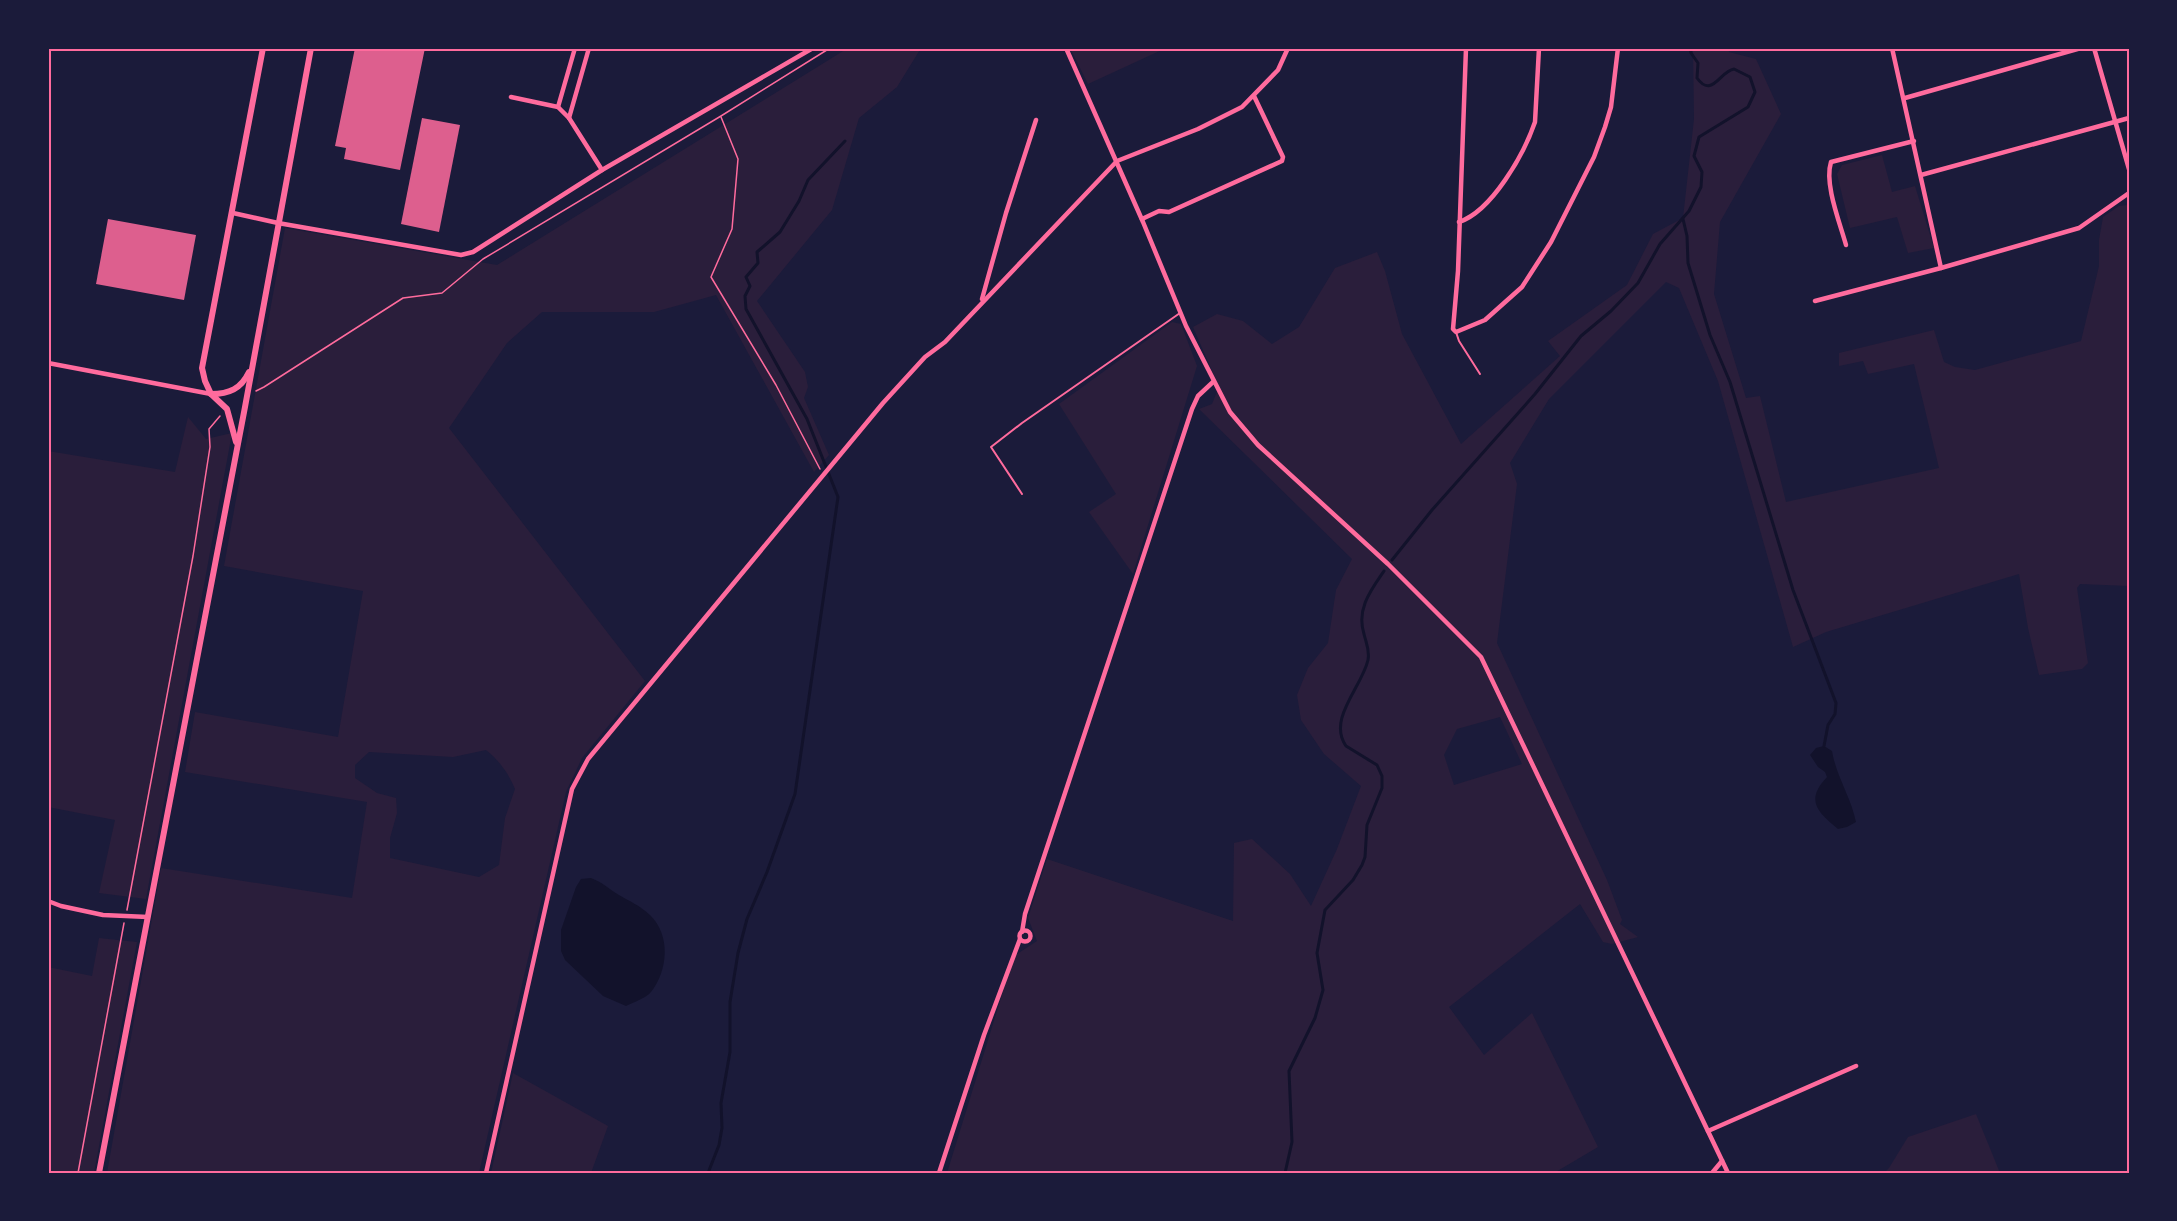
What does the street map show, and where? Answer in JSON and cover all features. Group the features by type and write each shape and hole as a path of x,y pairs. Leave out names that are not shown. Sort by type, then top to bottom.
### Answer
{"street":[{"path":"237,446 227,409 211,394 202,368 263,48"},
{"path":"99,1173 254,363 311,48"},
{"path":"558,107 575,48"},
{"path":"569,118 589,48"},
{"path":"233,213 461,255 473,252 602,170 813,48"},
{"path":"1066,48 1142,219 1180,313 1230,412 1258,445 1388,564 1481,657 1728,1173"},
{"path":"486,1173 572,789 588,759 834,461 925,357 945,342 981,301 1117,161 1224,117 1242,107 1278,70 1288,48"},
{"path":"1466,48 1458,271 1453,329 1456,332 1485,320 1522,287 1551,242 1580,188 1605,127 1611,107 1618,48"},
{"path":"1459,222 1470,218 1485,206 1523,152 1536,122 1539,48"},
{"path":"1892,48 1905,98 1941,268"},
{"path":"1905,98 2081,48"},
{"path":"2094,48 2129,169"},
{"path":"511,96 558,107 569,118 602,170"},
{"path":"1142,219 1160,211 1169,212 1282,161 1283,157 1254,96"},
{"path":"1921,175 2129,118"},
{"path":"981,301 1036,120"},
{"path":"1846,245 1829,181 1831,162 1914,141"},
{"path":"1815,301 2079,228 2129,194"},
{"path":"48,363 211,394 225,394 239,387 254,363"},
{"path":"1022,940 1020,934 1024,931 1025,914 1192,409 1198,396 1213,382"},
{"path":"48,901 103,915 148,917"},
{"path":"1022,940 1029,940 1030,937 1024,931"},
{"path":"939,1173 984,1035 1015,951 1022,940"},
{"path":"1708,1131 1856,1066"},
{"path":"1712,1173 1722,1161"}],"lane":[{"path":"1022,494 991,447 1180,313"},
{"path":"1456,332 1459,341 1480,374"}],"path":[{"path":"248,394 264,387 404,298 442,293 483,259 830,48"},
{"path":"721,116 738,159 732,229 711,277 776,385 823,475"},
{"path":"78,1173 193,556 210,447 209,429 227,409"}],"shaded area":[{"path":"848,48 921,48 897,87 859,118 832,210 757,301 805,372 808,387 804,398 829,455 814,472 716,295 654,312 542,312 507,343 449,428 645,681 582,758 566,792 479,1173 107,1173 161,868 352,898 367,802 185,772 195,712 338,737 363,591 224,566 285,228 497,265","holes":["486,750 510,778 515,789 505,818 499,865 479,877 390,858 390,838 397,813 396,798 377,793 355,778 355,765 369,752 453,757"]},
{"path":"1070,48 1166,48 1088,84"},
{"path":"1693,48 1728,48 1729,52 1756,59 1781,114 1720,222 1714,294 1746,398 1760,396 1786,502 1939,468 1914,364 1868,374 1863,361 1839,366 1839,353 1934,330 1944,362 1955,367 1975,370 2081,341 2099,266 2099,240 2103,217 2119,206 2128,205 2129,586 2080,584 2077,588 2088,663 2082,669 2039,675 2019,574 1826,632 1793,647 1718,381 1679,288 1666,282 1549,399 1510,463 1517,484 1497,643 1607,880 1622,920 1620,924 1638,937 1612,944 1603,942 1580,904 1449,1007 1484,1055 1532,1013 1598,1147 1554,1173 947,1173 1014,956 1037,941 1028,918 1047,859 1233,921 1234,843 1252,839 1290,874 1311,906 1337,849 1361,786 1324,754 1301,720 1297,695 1308,668 1328,643 1336,590 1352,559 1199,409 1212,404 1219,387 1193,327 1217,314 1243,321 1272,344 1299,327 1335,268 1377,252 1385,271 1402,334 1461,444 1560,356 1548,341 1627,285 1653,234 1683,218 1694,119","holes":["1500,717 1522,764 1454,785 1444,755 1457,729"]},
{"path":"1882,155 1892,192 1915,186 1934,248 1908,253 1897,217 1850,228 1837,174 1842,165"},
{"path":"1172,322 1181,324 1197,366 1133,574 1089,512 1116,494 1059,404"},
{"path":"188,417 206,439 232,433 146,899 99,893 115,820 48,807 48,451 175,472"},
{"path":"1824,746 1832,751 1854,813 1856,822 1847,827 1838,829 1824,817 1816,805 1816,792 1827,777 1810,755 1816,748"},
{"path":"591,878 650,915 657,923 664,943 664,964 657,983 646,996 626,1006 603,996 565,960 561,951 561,930 576,887 581,879"},
{"path":"99,938 137,942 94,1173 48,1173 48,967 92,976"},
{"path":"513,1073 608,1126 591,1173 491,1173"},
{"path":"1976,1114 2000,1173 1884,1173 1908,1137"}],"building":[{"path":"355,48 425,48 400,170 344,159 346,148 335,146"},
{"path":"422,118 460,125 439,232 401,224"},
{"path":"108,219 196,235 184,300 96,284"}],"waterway":[{"path":"1392,560 1432,510 1535,394 1581,336 1611,311 1638,283 1660,244 1689,211 1701,187 1702,172 1694,156 1699,137 1748,107 1755,92 1750,77 1734,69 1712,85 1702,84 1697,78 1698,63 1690,48"},
{"path":"708,1173 719,1145 722,1128 721,1103 730,1052 730,1002 738,953 747,919 767,872 795,794 838,497 807,419 746,309 745,296 750,286 746,277 758,263 757,252 780,232 799,201 808,180 845,141"},
{"path":"1683,219 1687,236 1688,263 1710,335 1730,382 1793,590 1836,703 1835,714 1828,725 1824,746"},
{"path":"1285,1173 1292,1142 1289,1071 1315,1018 1323,990 1317,953 1325,910 1353,880 1362,865 1365,857 1367,825 1382,788 1382,776 1377,765 1346,746 1341,736 1341,725 1343,714 1368,660 1362,625 1363,608 1384,571"}]}
